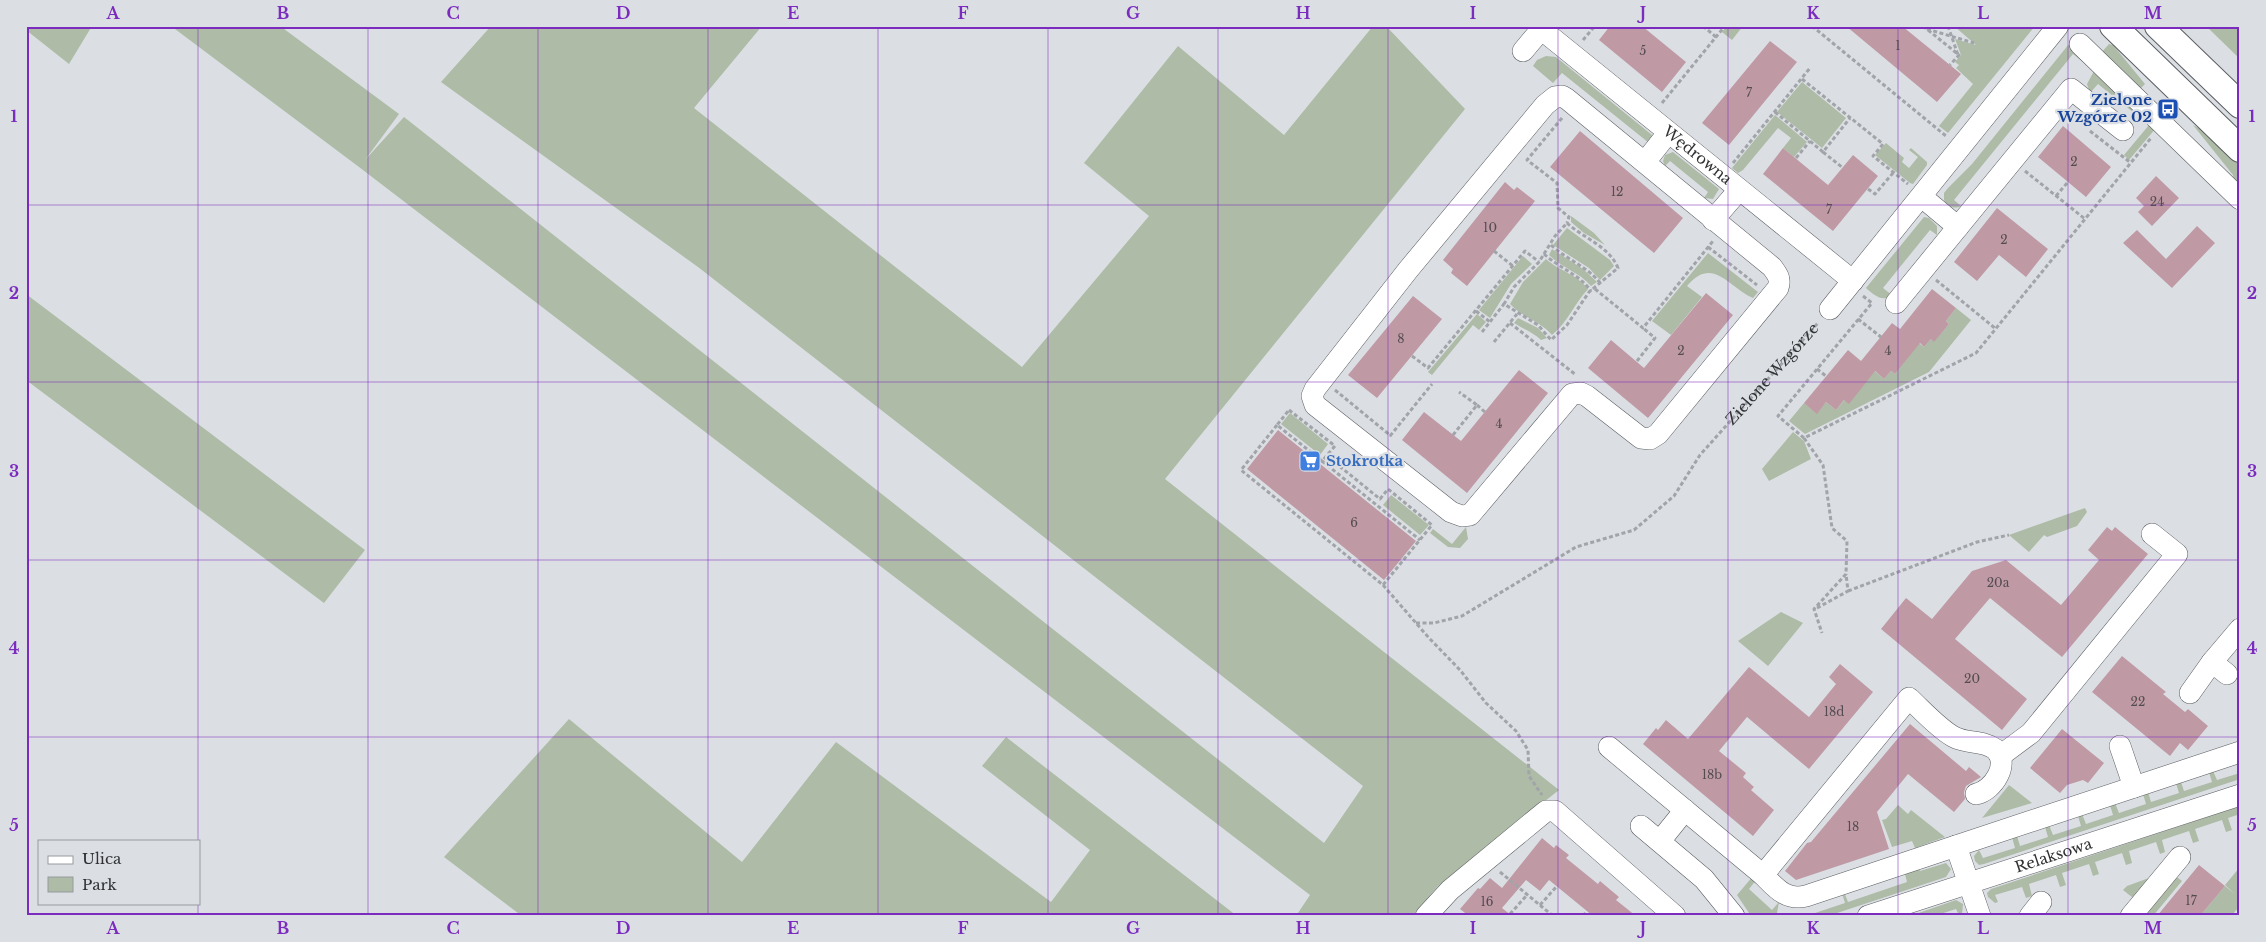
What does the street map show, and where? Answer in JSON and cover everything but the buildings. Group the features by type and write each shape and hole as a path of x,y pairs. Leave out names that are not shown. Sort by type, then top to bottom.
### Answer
{"main road":[{"path":"2113,26 2240,149"},
{"path":"2158,26 2240,105"}],"street":[{"name":"Zielone Wzgórze","path":"1830,309 1856,287 1918,193 2058,26"},
{"name":"Wędrowna","path":"1524,51 1542,28 1856,287"},
{"path":"2080,44 2240,199"},
{"path":"1886,305 1958,226 2071,89 2123,130"},
{"path":"1562,96 1567,98 1645,162 1772,268 1780,283 1778,288 1658,434 1650,439 1640,438 1581,393 1572,394 1470,515 1462,516 1452,512 1315,405 1312,396 1315,389 1408,270 1550,100 1562,96"},
{"path":"1645,162 1668,132"},
{"path":"1718,224 1738,190"},
{"path":"1918,193 1958,226"},
{"path":"2000,756 2031,733 2176,554 2152,534"},
{"path":"2190,693 2219,668 2240,630"},
{"path":"1763,875 1909,698 1953,736 1987,744 1996,750 2000,756 1997,779 1984,792 1976,794"},
{"path":"1609,746 1785,895 1798,898 2240,752"},
{"path":"2120,746 2134,787"},
{"name":"Relaksowa","path":"1868,916 2240,795"},
{"path":"1660,841 1685,810"},
{"path":"1426,916 1450,890 1546,811 1555,811 1675,916"},
{"path":"1641,826 1704,879 1734,916"},
{"path":"1956,846 1980,916"},
{"path":"2131,916 2180,857"}],"path":[{"path":"1578,47 1595,26"},
{"path":"1702,26 1716,37"},
{"path":"1656,110 1725,26"},
{"path":"1812,26 1948,138"},
{"path":"1948,26 1958,55"},
{"path":"1924,27 1974,43"},
{"path":"1924,27 1958,55"},
{"path":"1950,65 1958,55"},
{"path":"1728,169 1810,68"},
{"path":"1802,79 1883,144 1873,156 1918,193"},
{"path":"1774,112 1843,168"},
{"path":"1482,332 1521,279 1539,262 1555,236 1567,223 1569,217 1558,208 1557,183 1527,160 1565,114"},
{"path":"1823,152 1850,118"},
{"path":"1804,438 1976,352 2163,124"},
{"path":"2087,128 2131,164"},
{"path":"1796,158 1810,141"},
{"path":"2022,166 2024,170 2085,219"},
{"path":"1868,189 1876,194 1893,173"},
{"path":"2056,196 2068,182"},
{"path":"1504,304 1517,314 1538,325 1551,340 1567,325 1584,298 1618,268 1608,252 1567,223"},
{"path":"1643,328 1708,247 1718,224"},
{"path":"1551,245 1566,257 1589,270 1601,284"},
{"path":"1708,247 1762,290"},
{"path":"1494,251 1513,266"},
{"path":"1412,356 1428,368 1524,251 1539,262"},
{"path":"1544,254 1558,266 1584,281 1656,338 1637,362"},
{"path":"1931,276 1996,328"},
{"path":"1848,591 1846,541 1832,528 1823,465 1804,438 1778,416 1872,303 1856,287"},
{"path":"1868,307 1886,305"},
{"name":"Zielone Wzgórze","path":"1416,623 1434,623 1462,616 1576,547 1634,530 1674,496 1700,455 1830,309"},
{"path":"1476,311 1490,322"},
{"path":"1494,342 1517,314"},
{"path":"1858,319 1880,337"},
{"path":"1510,323 1580,378"},
{"path":"1817,369 1826,376"},
{"path":"1569,377 1573,372"},
{"path":"1387,440 1432,384"},
{"path":"1459,392 1485,412"},
{"path":"1453,435 1476,406"},
{"path":"1322,461 1335,446 1289,410 1241,470 1383,585 1460,670 1486,703 1516,732 1528,750 1529,776 1555,811"},
{"path":"1277,425 1420,540"},
{"path":"1327,456 1380,499 1388,489 1432,525 1383,585"},
{"path":"1814,609 1848,591 1977,542 2009,535"},
{"path":"1814,609 1846,574"},
{"path":"1814,609 1822,633"},
{"path":"1486,861 1551,915"},
{"path":"1540,906 1557,886"},
{"path":"1510,914 1527,894"},
{"path":"1583,916 1587,911"}],"green space":[{"path":"26,26 92,26 69,64 26,30"},
{"path":"171,26 280,26 399,114 365,160 404,117 1324,843 1363,786 698,267 441,82 491,26 762,26 694,108 1022,367 1149,216 1084,163 1178,46 1284,135 1373,26 1386,26 1465,109 1165,479 1559,790 1438,886 1412,916 1296,916 1310,895 359,167"},
{"path":"1727,26 1743,26 1732,40 1722,32"},
{"path":"1954,26 2035,26 1948,133 1939,126 1973,84 1956,68 1959,65 1955,62 1961,55 1955,39 1976,45"},
{"path":"2206,26 2240,26 2240,59"},
{"path":"2069,44 2156,128 2129,160 2124,155 2149,125 2098,84 2090,93 2087,84 2094,71 2073,54 1954,200 1961,206 1956,208 1949,206 1944,200 1944,193 1972,164"},
{"path":"2109,44 2113,45 2145,84 2139,90 2101,53"},
{"path":"1546,56 1556,57 1652,135 1649,143 1562,73 1553,83 1533,66 1537,60"},
{"path":"1802,82 1846,118 1822,148 1777,112"},
{"path":"1775,115 1807,142 1794,157 1783,148 1791,138 1778,128 1743,170 1738,173 1732,168"},
{"path":"2193,125 2209,134 2240,161 2240,189 2234,184 2233,175"},
{"path":"1886,143 1904,158 1902,162 1909,168 1918,157 1909,150 1911,148 1927,162 1927,165 1913,184 1875,155"},
{"path":"1673,152 1719,189 1713,199 1704,198 1708,192 1670,161 1665,166 1663,161 1665,155"},
{"path":"1571,216 1594,233 1605,245 1584,233 1571,222"},
{"path":"1924,217 1929,218 1937,226 1937,235 1930,230 1883,288 1893,296 1881,298 1875,295 1866,288"},
{"path":"1567,228 1610,260 1614,266 1600,280 1589,268 1553,245"},
{"path":"1552,249 1583,269 1597,282 1591,286 1554,259 1549,255"},
{"path":"1708,253 1758,292 1753,298 1721,277 1713,274 1705,273 1696,277 1687,286 1702,297 1671,335 1652,321"},
{"path":"1523,256 1532,264 1511,284 1490,318 1479,310"},
{"path":"1546,259 1579,280 1588,289 1558,330 1552,335 1510,304 1523,282"},
{"path":"26,294 365,550 324,603 26,380"},
{"path":"1956,308 1971,320 1929,372 1805,434 1789,421 1804,403 1817,413 1826,402 1836,410 1871,368 1884,379 1891,371 1895,374 1909,356 1916,341 1924,347 1931,339 1934,341 1949,324 1946,321"},
{"path":"1477,314 1486,322 1479,330 1473,325 1432,375 1428,372"},
{"path":"1518,318 1538,328 1547,338 1541,340 1514,323"},
{"path":"1290,413 1328,444 1320,455 1281,424"},
{"path":"1793,432 1804,441 1811,459 1769,481 1762,469"},
{"path":"1391,495 1429,525 1420,535 1383,505"},
{"path":"2085,508 2087,512 2077,526 2047,537 2044,535 2029,552 2009,535"},
{"path":"1466,527 1468,539 1460,548 1448,547 1430,533 1433,529 1452,544"},
{"path":"1781,612 1803,623 1768,666 1738,641"},
{"path":"569,719 742,862 836,742 1051,902 1090,850 982,766 1006,737 1237,916 522,916 444,857"},
{"path":"2213,771 2217,780 2240,773 2240,779 1984,864 1979,865 1975,861 1974,856 1979,850 1983,858 2015,848 2012,837 2017,836 2020,846 2048,837 2045,827 2049,825 2053,835 2081,826 2078,816 2082,814 2086,824 2113,815 2110,805 2115,803 2119,813 2146,804 2143,794 2148,792 2151,802 2179,793 2176,783 2181,782 2184,791 2212,782 2209,772"},
{"path":"2009,785 2032,803 1982,818"},
{"path":"1898,805 1908,814 1911,810 1945,837 1915,848 1912,841 1892,847 1882,820 1886,819"},
{"path":"2240,806 2240,814 2228,818 2232,830 2226,832 2222,820 2195,829 2199,841 2193,843 2189,831 2162,840 2165,852 2160,854 2156,842 2129,851 2132,863 2126,865 2122,853 2095,862 2099,874 2093,876 2089,864 2062,873 2066,885 2060,887 2056,875 2029,884 2032,896 2026,898 2022,887 1995,895 1998,902 1995,903 1988,897 1987,893 1991,889"},
{"path":"1946,863 1951,869 1946,877 1828,916 1806,916 1845,903 1842,893 1844,892 1848,902 1907,882 1905,874 1918,867 1920,871"},
{"path":"2240,867 2240,906 2231,916 2200,916 2225,886 2236,895 2225,885"},
{"path":"2173,874 2182,881 2153,916 2145,916 2141,912"},
{"path":"2157,875 2137,901 2123,890 2127,886"},
{"path":"1753,876 1757,879 1749,889 1772,910 1779,902 1777,913 1790,916 1751,916 1737,895"},
{"path":"1956,900 1963,904 1962,914 1959,915 1956,909 1934,916 1910,916"}],"place":[{"name":"Zielone Wzgórze 02","path":"2168,109"},
{"name":"Stokrotka","path":"1310,461"}]}
